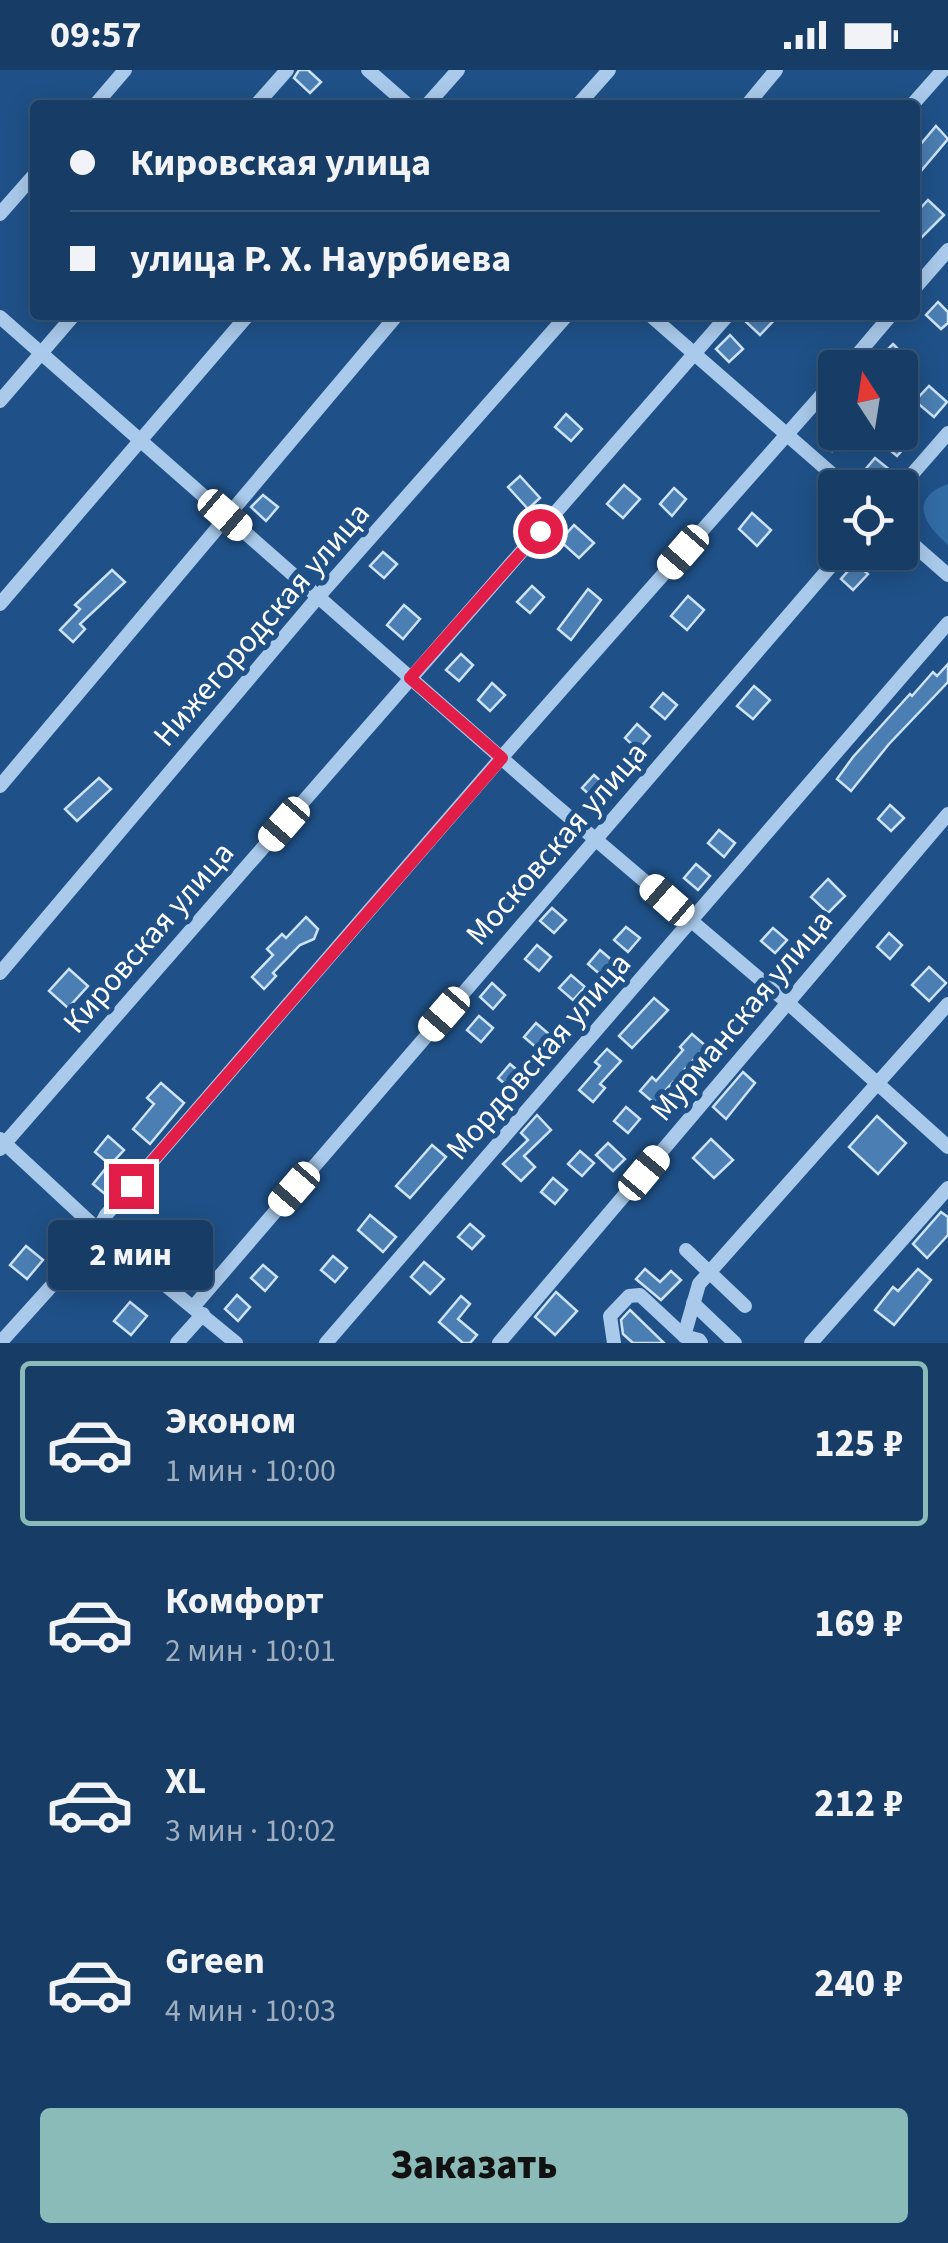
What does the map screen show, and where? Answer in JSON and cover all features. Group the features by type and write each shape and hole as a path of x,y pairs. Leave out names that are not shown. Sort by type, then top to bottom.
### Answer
{"street":[{"path":"99,100 125,70"},
{"path":"260,100 286,70"},
{"path":"368,70 402,100"},
{"path":"432,100 458,70"},
{"path":"582,100 609,70"},
{"path":"751,100 776,70"},
{"path":"916,100 942,70"},
{"path":"0,214 30,180"},
{"path":"920,282 948,250"},
{"path":"0,317 948,1147"},
{"path":"0,401 70,320"},
{"path":"0,604 244,320"},
{"path":"0,786 393,320"},
{"name":"Нижегородская улица","path":"0,973 318,597 563,320"},
{"path":"656,320 827,470"},
{"name":"Кировская улица","path":"2,1144 724,320"},
{"path":"861,350 887,320"},
{"path":"0,1343 92,1242 96,1228 502,758 818,399"},
{"path":"916,470 948,433"},
{"path":"918,549 948,575"},
{"name":"Московская улица","path":"177,1343 198,1310 827,570"},
{"name":"Мордовская улица","path":"326,1343 948,623"},
{"name":"Мурманская улица","path":"499,1343 948,814"},
{"path":"684,1336 698,1284 948,1004"},
{"path":"2,1144 96,1228 236,1343"},
{"path":"811,1343 948,1188"},
{"path":"686,1250 745,1306"},
{"path":"614,1343 610,1316 629,1296 640,1295 684,1336 701,1343"},
{"path":"693,1303 735,1343"}],"shaded area":[{"path":"948,484 948,545 927,521 924,505 935,490"}],"building":[{"path":"299,70 308,70 321,82 310,93 294,78"},
{"path":"936,126 948,139 920,172 920,145"},
{"path":"928,200 944,215 920,239 920,209"},
{"path":"938,302 948,312 948,323 941,329 926,315"},
{"path":"744,320 774,320 760,335"},
{"path":"730,335 743,349 729,362 716,349"},
{"path":"929,386 947,402 934,417 918,404 918,398"},
{"path":"566,414 582,429 571,441 555,427"},
{"path":"875,458 890,470 865,470"},
{"path":"520,476 540,498 528,509 508,487"},
{"path":"624,485 640,499 623,518 607,504"},
{"path":"674,488 686,499 672,516 660,504"},
{"path":"263,495 278,507 266,521 251,507"},
{"path":"752,513 771,530 757,546 739,529"},
{"path":"574,525 594,543 579,558 560,541"},
{"path":"383,552 397,564 384,578 370,566"},
{"path":"112,570 125,582 80,624 85,629 73,642 60,630 80,609 75,605"},
{"path":"849,570 868,574 853,590 841,579"},
{"path":"532,586 544,597 530,613 517,602"},
{"path":"588,589 601,600 571,640 558,629"},
{"path":"688,596 704,610 687,630 671,616"},
{"path":"404,605 420,619 403,639 387,625"},
{"path":"461,654 473,665 459,681 446,670"},
{"path":"948,664 948,682 851,791 837,779 910,694 933,672 937,676"},
{"path":"492,683 505,695 490,711 478,700"},
{"path":"754,686 770,700 753,719 737,706"},
{"path":"663,693 677,705 665,719 651,707"},
{"path":"637,724 650,736 638,750 625,738"},
{"path":"594,775 607,787 595,800 582,788"},
{"path":"99,778 111,789 77,821 65,809"},
{"path":"890,805 904,818 891,831 878,819"},
{"path":"719,830 735,843 724,857 708,843"},
{"path":"696,864 710,876 698,890 684,878"},
{"path":"828,879 845,896 828,913 811,897"},
{"path":"552,908 566,920 554,933 540,921"},
{"path":"306,917 318,929 314,939 300,945 273,973 276,976 264,989 252,977 273,955 267,949 282,934 286,938"},
{"path":"626,927 640,938 628,952 614,940"},
{"path":"773,928 787,940 775,953 761,941"},
{"path":"889,933 902,945 890,959 877,947"},
{"path":"537,945 551,957 539,971 525,959"},
{"path":"600,950 614,962 602,976 588,964"},
{"path":"929,967 946,983 929,1001 912,985"},
{"path":"69,969 88,986 68,1008 49,991"},
{"path":"571,975 585,987 573,1000 559,988"},
{"path":"492,983 505,995 493,1009 480,997"},
{"path":"654,998 668,1010 632,1048 619,1036"},
{"path":"479,1016 493,1028 481,1042 467,1030"},
{"path":"536,1023 550,1035 538,1049 524,1037"},
{"path":"692,1034 706,1046 676,1085 673,1082 654,1103 640,1091 652,1077 656,1081"},
{"path":"607,1049 621,1061 600,1084 605,1088 593,1102 579,1090 600,1066 595,1062"},
{"path":"510,1064 524,1076 512,1090 498,1078"},
{"path":"743,1072 755,1083 726,1119 713,1107"},
{"path":"161,1083 184,1103 150,1144 133,1129 154,1104 147,1098"},
{"path":"626,1107 640,1119 628,1133 614,1121"},
{"path":"537,1115 551,1130 524,1156 535,1167 521,1181 503,1164 528,1140 521,1133"},
{"path":"877,1116 906,1143 878,1174 849,1147"},
{"path":"108,1136 124,1150 110,1165 95,1152"},
{"path":"711,1139 733,1160 714,1178 693,1158"},
{"path":"608,1143 625,1159 613,1171 596,1155"},
{"path":"432,1145 446,1157 410,1198 396,1186"},
{"path":"580,1151 594,1163 582,1176 568,1164"},
{"path":"106,1168 118,1178 105,1194 93,1184"},
{"path":"553,1178 567,1190 555,1204 541,1192"},
{"path":"941,1212 948,1217 948,1235 927,1258 913,1244"},
{"path":"370,1215 396,1237 383,1252 358,1230"},
{"path":"470,1224 484,1236 472,1249 458,1237"},
{"path":"26,1246 43,1260 27,1279 10,1265"},
{"path":"333,1256 347,1268 335,1282 321,1270"},
{"path":"424,1262 444,1279 430,1294 411,1277"},
{"path":"263,1265 277,1277 265,1291 251,1278"},
{"path":"645,1269 660,1282 671,1271 681,1280 661,1300 636,1279"},
{"path":"918,1269 931,1280 894,1325 875,1310 893,1287 898,1291"},
{"path":"556,1292 577,1311 555,1335 535,1317"},
{"path":"237,1295 250,1307 238,1321 225,1309"},
{"path":"461,1296 470,1304 458,1319 477,1335 470,1343 463,1343 439,1322"},
{"path":"130,1302 147,1316 131,1335 114,1321"},
{"path":"630,1310 664,1343 633,1343 623,1334 621,1320"}],"route":[{"path":"131,1186 502,758 410,678 540,531"}]}
